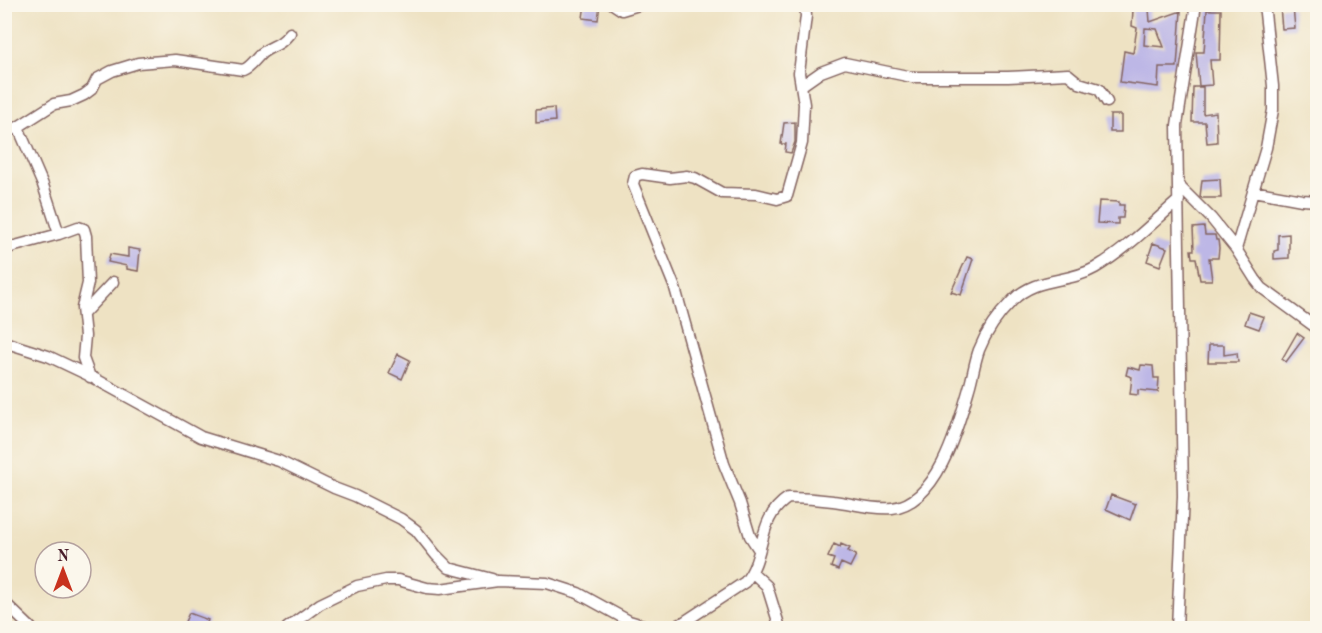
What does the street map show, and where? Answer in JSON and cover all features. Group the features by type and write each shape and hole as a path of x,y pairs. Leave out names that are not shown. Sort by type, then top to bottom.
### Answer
{"street":[{"path":"613,4 622,10 642,4"},
{"path":"759,550 750,536 724,464 675,288 646,221 633,179 642,174 670,178 687,176 723,193 784,198 790,188 802,143 804,104 799,73 806,16 805,4"},
{"path":"1177,628 1183,496 1177,125 1196,4"},
{"path":"1236,249 1266,148 1273,110 1273,86 1264,4"},
{"path":"4,132 18,127 54,104 71,101 84,95 92,89 97,79 112,71 138,63 175,60 243,70 248,68 263,51 281,44 290,33"},
{"path":"801,86 821,72 845,63 912,77 1068,74 1079,83 1099,89 1107,102"},
{"path":"18,127 43,185 59,234"},
{"path":"1178,185 1211,218 1236,249 1262,288 1317,329"},
{"path":"1253,191 1317,201"},
{"path":"287,628 320,604 357,586 398,580 440,589 498,581 547,583 578,593 629,621 665,628 681,624 746,582 753,573 772,510 788,498 832,501 872,508 891,508 908,504 921,495 951,445 979,349 994,322 1012,300 1026,289 1043,282 1092,270 1132,242 1179,200"},
{"path":"4,249 78,227 84,229 88,283 82,308 85,336 83,358 90,377"},
{"path":"83,314 113,282"},
{"path":"4,342 48,356 201,437 279,460 355,496 401,519 416,530 449,568 498,581"},
{"path":"753,573 767,586 780,628"},
{"path":"4,602 31,628"}],"building":[{"path":"585,4 600,4 598,20 583,18"},
{"path":"1280,7 1293,7 1295,28 1282,29"},
{"path":"1149,9 1150,22 1181,11 1177,67 1159,67 1158,87 1120,82 1124,51 1133,53 1137,28 1132,26 1133,10","holes":["1145,28 1157,29 1164,47 1144,45"]},
{"path":"1207,10 1221,10 1220,60 1210,60 1212,85 1199,86 1196,52 1204,52"},
{"path":"1193,87 1203,87 1203,114 1216,112 1217,142 1207,143 1205,122 1192,122"},
{"path":"554,108 555,121 536,123 536,110"},
{"path":"1110,115 1121,115 1121,132 1110,132"},
{"path":"795,122 795,142 791,153 785,152 786,144 781,144 784,123"},
{"path":"1220,179 1221,198 1200,197 1202,180"},
{"path":"1099,201 1119,202 1119,205 1124,205 1123,218 1118,218 1118,224 1097,223"},
{"path":"1204,227 1205,235 1215,235 1218,240 1218,258 1209,258 1212,280 1200,280 1196,258 1192,258 1193,228"},
{"path":"1289,234 1289,258 1274,259 1274,251 1278,250 1278,235"},
{"path":"1153,243 1167,248 1160,266 1147,261"},
{"path":"128,248 140,250 138,271 108,262 110,254 128,257"},
{"path":"967,257 973,259 961,295 951,292"},
{"path":"1249,312 1264,317 1259,329 1245,324"},
{"path":"1297,333 1304,338 1286,362 1282,359"},
{"path":"1209,345 1224,345 1224,355 1237,353 1238,362 1208,362"},
{"path":"398,354 410,360 402,379 389,373"},
{"path":"1141,365 1153,366 1154,378 1159,378 1158,392 1138,390 1138,395 1130,394 1132,377 1126,375 1128,367 1140,370"},
{"path":"1111,495 1136,503 1130,520 1106,509"},
{"path":"834,544 850,548 848,551 856,555 850,567 841,563 838,570 831,567 834,559 828,557"},
{"path":"189,613 208,620 205,628 183,626"}]}
